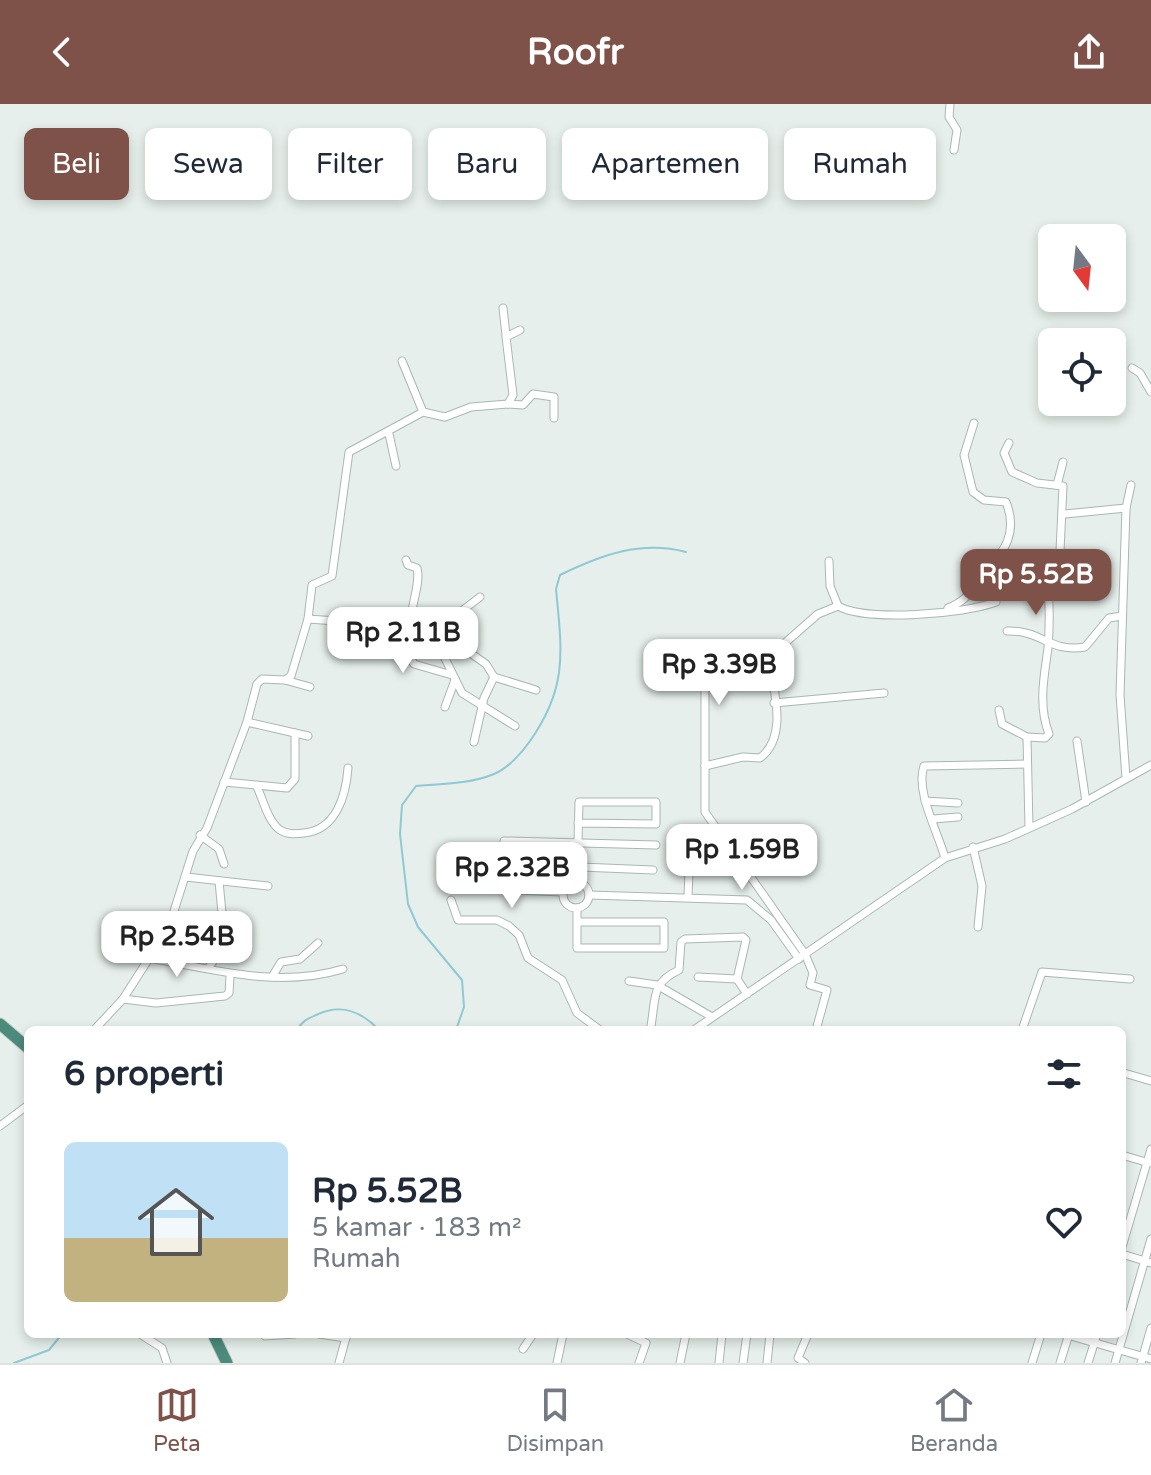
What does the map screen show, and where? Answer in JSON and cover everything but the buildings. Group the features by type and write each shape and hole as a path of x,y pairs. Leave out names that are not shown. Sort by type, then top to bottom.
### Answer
{"highway":[{"path":"0,1024 24,1045"},
{"path":"215,1338 226,1360"}],"street":[{"path":"950,104 949,117 957,133 954,150"},
{"path":"503,308 513,395 508,404"},
{"path":"506,335 520,330"},
{"path":"402,361 423,412"},
{"path":"1132,368 1140,373 1151,392"},
{"path":"285,680 292,674 308,619 312,585 332,576 348,455 371,439 389,434 406,419 423,412 445,417 471,407 523,405 533,394 549,394 554,397 554,418"},
{"path":"943,611 967,600 1002,556 1010,539 1006,502 984,500 973,492 964,455 974,423"},
{"path":"389,434 396,466"},
{"path":"999,710 1002,724 1027,737 1045,738 1049,734 1043,719 1048,645 1046,566 1060,551 1065,514 1063,486 1037,483 1012,472 1004,453 1009,443"},
{"path":"1057,485 1063,462"},
{"path":"1126,778 1120,695 1126,508 1131,485"},
{"path":"1065,514 1126,508"},
{"path":"401,629 411,621 411,599 419,575 417,568 408,565 406,560"},
{"path":"829,561 830,586 838,606 852,614 979,609 996,602"},
{"path":"456,643 463,610 480,597"},
{"path":"817,1026 827,990 810,985 813,973 705,812 703,706 708,680 769,657 818,614 838,606"},
{"path":"1007,631 1027,630 1048,645 1085,647 1109,618 1122,616"},
{"path":"308,619 391,627 437,642 456,643 486,664 494,677 536,690"},
{"path":"391,627 414,664 454,677"},
{"path":"437,642 462,693 515,726"},
{"path":"705,766 743,757 760,758 775,739 769,657"},
{"path":"445,707 454,677"},
{"path":"474,742 482,706 494,677"},
{"path":"98,1026 123,999 169,927 200,835 207,828 247,722 259,681 285,680 310,687"},
{"path":"774,703 884,693"},
{"path":"247,722 308,736"},
{"path":"224,782 287,788 293,783 295,733"},
{"path":"1027,737 1029,827"},
{"path":"1077,741 1086,802"},
{"path":"945,858 933,819 928,814 922,770 929,763 1027,764"},
{"path":"700,1026 945,858 1086,802 1151,765"},
{"path":"257,787 271,821 280,830 292,834 309,833 324,828 333,819 348,768"},
{"path":"925,801 958,803"},
{"path":"577,881 578,823 579,802 656,802 656,824 578,823"},
{"path":"933,819 958,817"},
{"path":"200,835 219,849 224,864"},
{"path":"504,841 656,845"},
{"path":"973,847 982,882 978,927"},
{"path":"706,871 721,854"},
{"path":"507,864 653,870"},
{"path":"688,897 689,871 733,871"},
{"path":"186,877 268,886"},
{"path":"204,881 205,890"},
{"path":"209,967 225,945 219,881"},
{"path":"577,881 586,886 589,895 585,905 577,908 566,904 563,892 567,885 577,881"},
{"path":"516,890 563,892"},
{"path":"589,895 747,900 771,920 802,956"},
{"path":"451,900 458,920 497,920 519,935 528,958 562,980 577,1013 595,1026"},
{"path":"577,908 577,922 577,948 664,948 664,922 577,922"},
{"path":"651,1026 657,985 663,976 679,970 681,942 694,937 746,940 737,979 747,994"},
{"path":"272,977 281,962 300,959 318,943"},
{"path":"149,958 209,967 230,976 317,977 343,969"},
{"path":"1023,1026 1042,972 1130,979"},
{"path":"123,999 156,1003 225,996 229,993 230,976"},
{"path":"698,977 737,979"},
{"path":"629,981 657,985 712,1017"},
{"path":"1126,1074 1151,1081"},
{"path":"0,1126 24,1108"},
{"path":"1126,1217 1149,1163 1151,1149"},
{"path":"1126,1156 1149,1163"},
{"path":"1126,1327 1148,1262 1151,1239"},
{"path":"1126,1255 1148,1262"},
{"path":"1079,1338 1145,1359 1151,1328"},
{"path":"146,1338 162,1348 167,1363"},
{"path":"339,1363 346,1338"},
{"path":"523,1349 530,1338"},
{"path":"557,1363 562,1338"},
{"path":"639,1363 646,1343 640,1338"},
{"path":"680,1363 685,1338"},
{"path":"719,1363 722,1338"},
{"path":"743,1363 746,1338"},
{"path":"767,1363 770,1338"},
{"path":"805,1363 798,1358 806,1338"},
{"path":"1032,1363 1040,1338"},
{"path":"1060,1363 1066,1338"},
{"path":"1088,1363 1096,1338"},
{"path":"1115,1363 1122,1338"},
{"path":"213,1363 226,1360"}],"waterway":[{"path":"457,1026 464,1007 462,980 418,927 408,904 400,834 402,805 416,786 465,782 499,772 530,741 557,686 560,632 556,589 560,575 591,561 637,549 686,552"},
{"path":"300,1026 325,1011 342,1009 358,1014 374,1026"},
{"path":"14,1363 49,1350 59,1338"}]}
